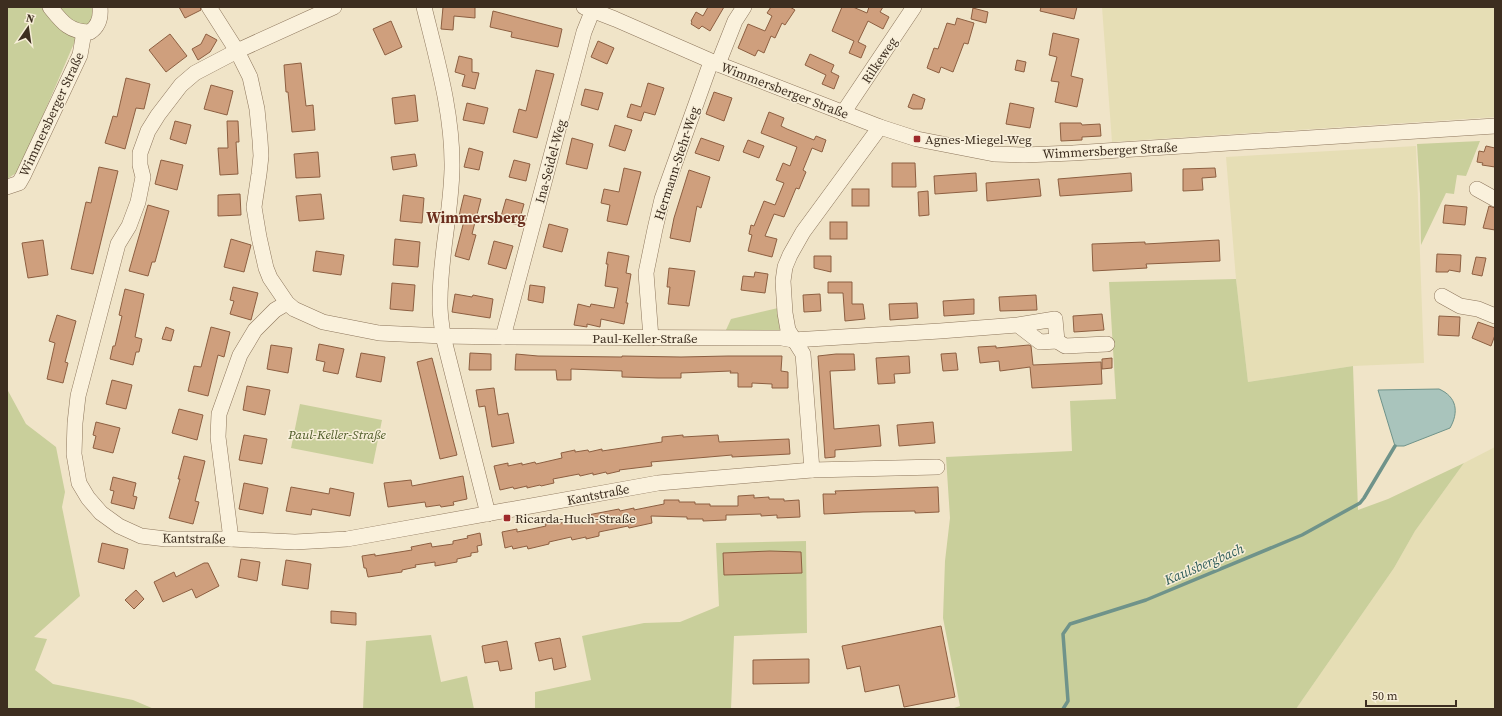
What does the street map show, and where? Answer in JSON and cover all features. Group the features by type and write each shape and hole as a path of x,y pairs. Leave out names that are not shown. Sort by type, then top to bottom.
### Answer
{"street":[{"name":"Wimmersberger Straße","path":"7,187 19,183 24,176 80,55 84,32 73,30 62,22 50,7"},
{"path":"84,32 90,32 95,29 101,17 100,7"},
{"path":"209,7 237,51 334,7"},
{"path":"424,7 442,80 450,133 452,167 451,195 441,277 440,306 443,336 488,514"},
{"name":"Hermann-Stehr-Weg","path":"651,338 646,273 662,199 714,63 735,21 744,7"},
{"name":"Rilkeweg","path":"843,113 914,7"},
{"name":"Wimmersberger Straße","path":"590,8 714,63 880,127 917,139 994,154 1024,155 1495,126"},
{"name":"Ina-Seidel-Weg","path":"503,337 590,8"},
{"name":"Paul-Keller-Straße","path":"237,51 250,77 257,109 261,156 254,207 258,237 270,278 287,303 294,309 316,319 353,329 379,333 443,336 793,340"},
{"name":"Kantstraße","path":"237,51 195,73 181,85 158,115 148,132 140,153 140,165 143,177 138,202 129,226 118,244 78,396 74,454 79,484 101,513 119,526 141,536 160,538 295,542 347,539 658,482 812,470 937,467"},
{"path":"812,470 803,354 788,330 783,281 790,255 803,232 880,127"},
{"path":"1477,189 1495,199"},
{"path":"1442,296 1460,306 1478,309 1495,316"},
{"path":"231,539 218,437 219,414 240,356 255,330 275,310 287,303"},
{"path":"793,340 1018,325 1055,319 1057,341"},
{"path":"1018,325 1040,342 1057,341 1065,346 1107,344"}],"shaded area":[{"path":"1102,7 1495,7 1495,117 1112,142"},
{"path":"1416,146 1424,363 1353,366 1248,382 1236,279 1226,157"},
{"path":"1495,447 1495,709 1296,709 1394,568 1415,531 1464,463"}],"green space":[{"path":"7,7 96,7 89,27 81,27 19,171 7,179"},
{"path":"1480,141 1466,176 1457,175 1454,194 1446,193 1421,245 1417,144"},
{"path":"1236,279 1248,382 1353,366 1358,510 1388,499 1464,463 1415,531 1394,568 1296,709 951,709 960,706 943,618 945,561 950,518 946,457 1072,451 1070,401 1116,399 1109,282"},
{"path":"778,308 780,332 726,330 731,319"},
{"path":"7,389 26,424 56,447 65,492 62,507 80,596 34,637 47,639 35,670 53,684 133,700 154,709 7,709"},
{"name":"Paul-Keller-Straße","path":"300,404 382,420 373,464 291,448"},
{"path":"806,541 807,633 734,636 731,709 535,709 535,692 591,680 582,636 644,623 680,622 719,606 716,543"},
{"path":"431,635 441,682 467,676 474,709 363,709 366,641"}],"water":[{"path":"1439,389 1450,396 1455,406 1455,416 1450,428 1404,446 1395,446 1378,390"}],"building":[{"path":"179,7 200,7 201,10 185,18"},
{"path":"443,7 475,7 475,18 454,16 453,30 441,29"},
{"path":"708,7 724,7 710,31 702,26 699,29 691,24 696,12 703,16"},
{"path":"771,7 790,7 795,10 785,25 782,23 775,38 771,36 764,53 758,50 755,56 738,48 748,24 765,31 772,16 767,13"},
{"path":"842,7 853,7 867,13 869,7 883,7 880,12 889,17 883,29 868,21 858,42 866,46 861,58 849,53 854,41 832,31"},
{"path":"1041,7 1077,7 1074,19 1040,11"},
{"path":"973,8 988,12 986,23 971,19"},
{"path":"493,11 562,29 558,47 511,37 512,32 490,27"},
{"path":"957,18 974,23 968,44 964,43 953,72 941,67 939,73 927,68 934,48 938,49 947,23 955,25"},
{"path":"391,21 402,47 385,55 373,29"},
{"path":"1053,33 1079,39 1071,76 1083,79 1077,107 1055,102 1059,82 1051,81 1057,57 1049,55"},
{"path":"170,34 187,56 166,72 149,50"},
{"path":"206,34 217,40 210,52 198,60 192,49 201,44"},
{"path":"598,41 614,48 607,64 591,57"},
{"path":"810,54 834,65 831,72 839,76 834,89 822,84 826,75 805,65"},
{"path":"459,56 472,59 472,72 479,73 475,89 462,86 465,75 455,72"},
{"path":"1017,60 1026,62 1024,72 1015,70"},
{"path":"301,63 306,106 313,105 315,130 292,132 288,92 286,92 284,65"},
{"path":"536,70 554,74 537,138 513,132 519,109 526,111"},
{"path":"126,78 150,84 144,109 136,108 125,149 105,143 113,116 117,117"},
{"path":"648,83 664,88 655,115 644,112 641,121 627,117 631,104 641,107"},
{"path":"211,85 233,91 227,115 204,109"},
{"path":"585,89 603,93 598,110 581,105"},
{"path":"714,92 732,98 724,121 706,114"},
{"path":"913,94 925,99 922,109 913,109 908,107"},
{"path":"415,95 418,121 395,124 392,98"},
{"path":"467,103 488,108 484,124 463,120"},
{"path":"1010,103 1034,108 1030,128 1006,124"},
{"path":"769,112 784,118 781,126 787,129 814,140 816,136 826,140 822,152 812,148 803,170 806,172 799,189 796,188 784,217 774,214 765,236 777,239 772,257 748,251 752,235 749,234 751,225 754,226 764,201 775,205 784,183 776,180 783,163 790,166 797,147 761,133"},
{"path":"175,121 191,125 186,144 170,139"},
{"path":"227,121 238,121 239,142 236,142 238,174 220,175 218,148 228,148"},
{"path":"1060,123 1081,123 1082,125 1100,124 1101,136 1082,137 1082,140 1061,141"},
{"path":"615,125 632,130 625,151 609,146"},
{"path":"572,138 593,144 587,169 566,164"},
{"path":"701,138 724,146 719,161 695,153"},
{"path":"748,140 764,146 759,158 743,152"},
{"path":"1486,146 1495,148 1495,167 1482,165 1483,163 1477,162 1479,151 1484,152"},
{"path":"469,148 483,152 479,170 464,167"},
{"path":"318,152 320,177 296,178 294,154"},
{"path":"415,154 417,166 393,170 391,157"},
{"path":"161,160 183,165 177,190 155,184"},
{"path":"514,160 530,164 526,181 509,177"},
{"path":"892,163 915,163 916,187 892,187"},
{"path":"99,167 118,171 93,274 71,269 86,202 91,203"},
{"path":"624,168 641,172 627,225 607,221 610,205 601,203 604,189 619,192"},
{"path":"1215,168 1216,177 1202,178 1203,190 1183,191 1183,169"},
{"path":"689,170 710,177 701,208 697,206 690,242 670,238 674,218"},
{"path":"976,173 977,191 935,194 934,176"},
{"path":"1131,173 1132,191 1060,196 1058,179"},
{"path":"1039,179 1041,196 987,201 986,183"},
{"path":"852,189 869,189 869,206 852,206"},
{"path":"928,191 929,215 919,216 918,192"},
{"path":"240,194 241,215 218,216 218,195"},
{"path":"321,194 324,219 299,221 296,196"},
{"path":"403,195 424,198 422,223 400,221"},
{"path":"464,195 481,199 472,234 476,235 469,260 455,256 465,217 459,216"},
{"path":"506,199 524,204 518,225 500,220"},
{"path":"148,205 169,211 155,262 152,262 148,276 129,271"},
{"path":"1445,205 1467,207 1465,225 1443,223"},
{"path":"1489,206 1495,208 1495,230 1483,228"},
{"path":"830,222 847,222 847,239 830,239"},
{"path":"549,224 568,229 562,252 543,247"},
{"path":"231,239 251,245 244,272 224,267"},
{"path":"395,239 420,242 418,267 393,265"},
{"path":"43,240 48,275 28,278 22,243"},
{"path":"1219,240 1220,261 1146,264 1147,268 1093,271 1092,244 1145,242 1145,244"},
{"path":"494,241 513,246 506,269 488,264"},
{"path":"316,251 344,255 341,275 313,271"},
{"path":"608,252 629,256 626,273 631,274 624,324 601,319 600,327 587,324 587,327 574,325 578,304 590,307 591,304 614,308 618,288 605,286"},
{"path":"1437,254 1461,255 1460,272 1449,270 1448,272 1436,272"},
{"path":"814,256 831,256 831,272 814,268"},
{"path":"1476,257 1486,258 1482,276 1472,274"},
{"path":"669,268 695,271 689,306 668,304 670,287 667,287"},
{"path":"755,272 768,274 765,293 741,290 743,276 754,277"},
{"path":"828,282 852,282 852,304 863,304 865,319 845,321 843,293 828,293"},
{"path":"392,283 415,285 413,311 390,309"},
{"path":"530,285 545,287 543,303 528,300"},
{"path":"233,287 258,293 251,320 230,314 234,301 230,300"},
{"path":"125,289 144,294 135,337 142,339 139,352 136,352 133,365 110,359 113,346 115,346 122,316 119,315"},
{"path":"455,294 472,297 473,295 493,299 490,318 452,312"},
{"path":"820,294 821,311 804,312 803,295"},
{"path":"1036,295 1037,310 1000,311 999,297"},
{"path":"974,299 974,314 944,316 943,301"},
{"path":"917,303 918,318 890,320 889,304"},
{"path":"1102,314 1104,330 1074,332 1073,316"},
{"path":"57,315 76,321 65,362 68,363 63,383 47,379 55,343 49,341"},
{"path":"1439,316 1460,317 1459,336 1438,335"},
{"path":"1478,322 1495,328 1495,335 1491,346 1472,338"},
{"path":"166,327 174,330 171,341 162,339"},
{"path":"211,327 230,332 224,357 218,355 208,396 188,391 194,366 201,367"},
{"path":"319,344 344,349 338,374 323,371 325,362 316,360"},
{"path":"271,345 292,348 288,373 267,369"},
{"path":"996,346 996,348 1031,346 1033,365 1101,362 1102,384 1032,388 1030,367 1000,371 999,361 980,363 978,347"},
{"path":"361,353 385,357 381,382 356,377"},
{"path":"470,353 491,354 491,370 469,370"},
{"path":"956,353 958,370 943,371 941,354"},
{"path":"516,354 538,356 622,357 782,356 781,371 788,372 788,388 772,388 772,384 752,383 752,387 738,387 738,373 730,373 731,371 681,373 681,378 658,378 622,377 622,371 571,369 571,380 557,380 556,370 515,370"},
{"path":"854,354 855,370 830,371 834,429 879,425 881,446 835,450 835,457 825,458 818,356"},
{"path":"909,356 910,373 894,374 895,383 878,384 876,358"},
{"path":"432,358 457,455 440,459 417,362"},
{"path":"1112,358 1112,368 1102,369 1102,359"},
{"path":"112,380 132,385 126,409 106,404"},
{"path":"247,386 270,390 265,415 243,410"},
{"path":"494,388 498,415 508,413 514,443 492,447 485,406 479,407 476,390"},
{"path":"179,409 203,415 197,440 172,433"},
{"path":"96,422 120,428 113,453 93,448 96,436 93,435"},
{"path":"933,422 935,443 899,446 897,425"},
{"path":"244,435 267,439 262,464 239,460"},
{"path":"683,435 683,437 718,435 719,442 789,439 790,454 732,457 732,455 651,462 652,466 619,470 620,471 607,474 606,472 580,476 579,474 553,479 554,483 541,486 527,488 527,486 514,489 513,487 500,490 494,466 508,463 508,466 535,462 536,464 562,458 561,453 575,450 575,452 588,450 589,452 602,449 602,451 662,442 662,437"},
{"path":"184,456 205,461 195,501 199,502 193,524 169,518 180,479 178,479"},
{"path":"463,476 467,499 453,502 454,505 426,507 425,502 388,507 384,483 411,480 412,486"},
{"path":"113,477 136,483 133,496 137,497 134,509 111,503 114,491 110,490"},
{"path":"244,483 268,488 263,514 239,509"},
{"path":"291,487 329,494 330,488 354,493 350,516 312,509 311,515 286,511"},
{"path":"938,487 939,512 915,513 915,511 824,514 823,494 836,494 835,491"},
{"path":"754,495 754,498 769,497 769,499 784,499 784,501 799,500 800,517 777,518 777,515 761,516 761,514 726,515 726,520 703,521 703,519 687,519 687,517 651,516 652,523 599,532 599,536 586,539 586,537 572,540 571,537 528,549 527,546 513,549 512,546 505,548 502,532 517,529 517,532 546,526 545,524 560,521 561,523 589,518 588,515 619,509 620,511 634,508 634,510 664,504 664,500 695,502 695,504 710,504 710,506 738,506 738,496"},
{"path":"480,533 482,545 477,546 478,552 471,553 471,556 457,559 457,562 435,566 435,562 415,565 416,567 402,570 402,572 368,577 366,568 364,568 362,556 375,554 375,556 412,550 411,547 431,543 432,547 453,544 453,541 468,538 467,536"},
{"path":"102,543 128,549 124,569 98,562"},
{"path":"770,551 801,552 802,573 724,575 723,553"},
{"path":"241,559 260,562 257,581 238,577"},
{"path":"286,560 311,564 308,589 282,585"},
{"path":"204,563 208,563 219,586 196,598 192,589 163,602 154,582 174,572 176,577"},
{"path":"136,590 144,599 134,609 125,600"},
{"path":"331,611 356,613 356,625 331,623"},
{"path":"941,626 955,697 904,707 899,685 865,692 860,666 847,669 842,646"},
{"path":"560,638 566,667 554,670 552,658 539,661 535,643"},
{"path":"507,641 512,669 500,671 498,661 485,663 482,646"},
{"path":"809,659 809,683 753,684 753,660"}],"waterway":[{"name":"Kaulsbergbach","path":"1063,709 1068,701 1063,634 1070,624 1146,600 1302,535 1360,503 1395,446"}],"place":[{"name":"Agnes-Miegel-Weg","path":"917,139"},
{"name":"Ricarda-Huch-Straße","path":"507,518"}],"district":[{"name":"Wimmersberg","path":"476,218"}]}
